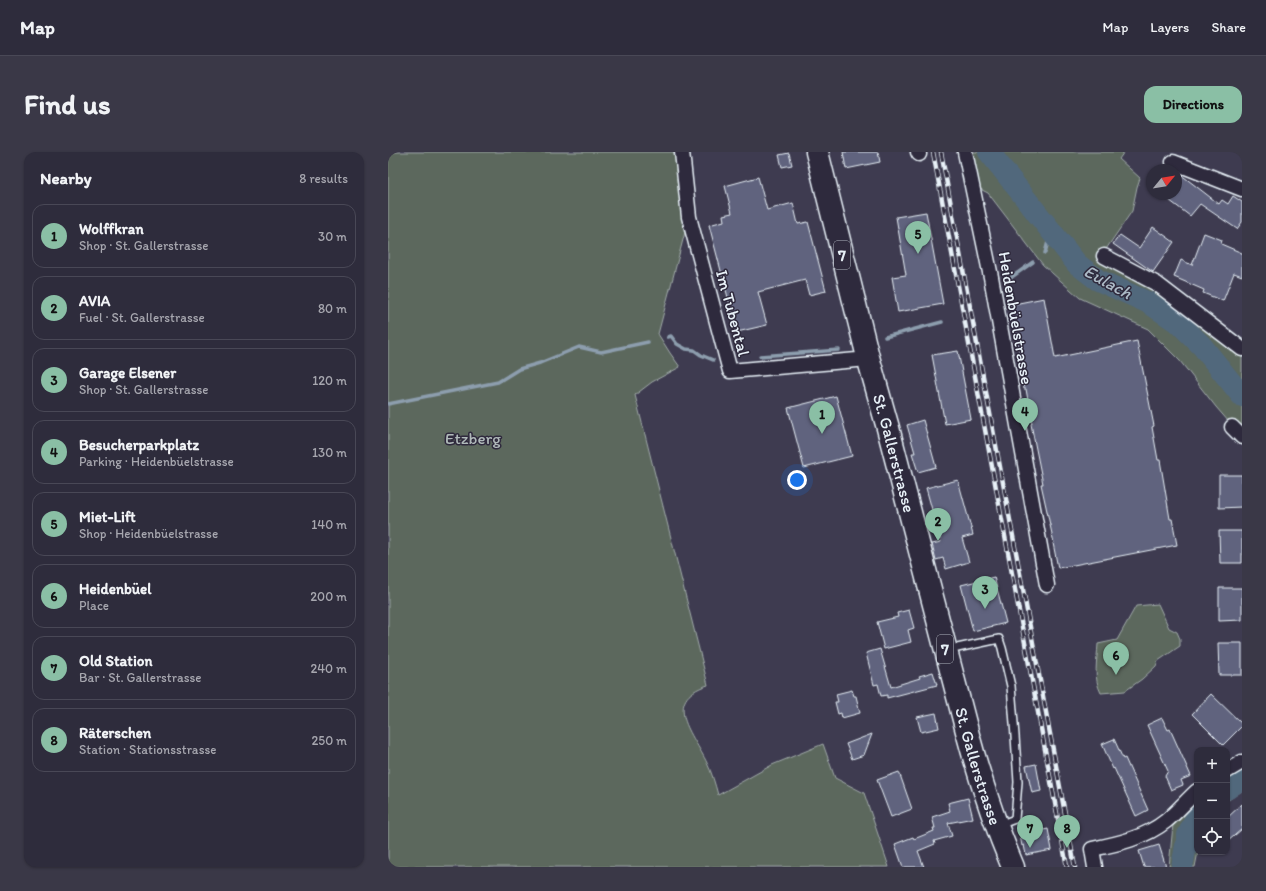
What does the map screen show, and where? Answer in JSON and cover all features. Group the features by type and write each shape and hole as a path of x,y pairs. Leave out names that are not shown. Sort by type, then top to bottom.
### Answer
{"main road":[{"name":"St. Gallerstrasse","path":"817,152 868,357 888,428 945,651 978,770 996,826 1013,867"}],"street":[{"name":"Im Tubental","path":"682,152 689,218 730,372 857,360 868,357"},
{"name":"Heidenbüelstrasse","path":"965,152 991,277 1047,585"},
{"path":"1173,162 1242,189"},
{"path":"1104,256 1156,284 1242,349"},
{"path":"1232,427 1242,437"},
{"path":"1230,770 1242,762"},
{"path":"1095,867 1092,849 1126,841 1147,833 1165,822 1194,794"}],"lane":[{"path":"945,651 999,639 1002,648 1010,686 1018,782 1015,819 996,826"}],"green space":[{"name":"Etzberg","path":"388,152 682,152 689,217 658,334 680,367 652,382 635,395 708,685 694,692 686,700 683,709 685,719 689,730 709,767 718,795 772,765 823,744 835,778 864,793 889,867 388,867"},
{"path":"965,152 1124,152 1119,159 1140,178 1132,211 1102,255 1242,349 1242,437 1180,361 1148,329 1080,298 1043,265 988,193 972,185"},
{"path":"1158,604 1169,628 1177,632 1180,639 1180,646 1158,661 1156,666 1142,679 1125,691 1101,693 1096,675 1098,644 1117,640 1136,606"},
{"path":"1242,762 1242,791 1230,799 1230,783 1230,769"},
{"path":"1194,794 1194,855 1197,855 1195,867 1169,867 1174,814"}],"building":[{"path":"843,152 878,152 880,162 846,169"},
{"path":"789,153 792,165 782,167 779,155"},
{"path":"1182,176 1219,204 1222,200 1228,204 1233,196 1242,202 1242,222 1237,229 1200,204 1190,216 1169,200 1182,200"},
{"path":"758,177 767,210 793,203 798,224 808,222 826,291 809,295 805,280 758,292 767,325 737,332 709,225 724,221 723,215 732,213 725,186"},
{"path":"926,212 943,304 898,312 892,277 906,275 896,217"},
{"path":"1153,227 1174,242 1153,272 1113,244 1120,235 1139,248"},
{"path":"1204,233 1222,240 1221,244 1242,253 1242,276 1234,273 1223,301 1203,293 1204,290 1174,277 1181,260 1192,265"},
{"path":"1044,298 1055,358 1137,341 1154,426 1152,427 1158,460 1160,460 1170,519 1172,519 1177,545 1058,568 1041,484 1043,484 1031,424 1026,389 1024,389 1020,364 1022,364 1009,305"},
{"path":"958,351 971,419 945,424 932,355"},
{"path":"836,396 852,456 804,468 788,408"},
{"path":"923,420 936,467 918,472 912,453 915,453 907,425"},
{"path":"1219,475 1242,475 1242,507 1219,508"},
{"path":"958,480 973,535 962,538 969,562 946,569 943,558 936,560 932,544 941,542 926,488"},
{"path":"1219,531 1242,531 1242,563 1220,563"},
{"path":"994,577 1006,623 973,631 961,585"},
{"path":"1219,588 1242,588 1242,620 1219,621"},
{"path":"909,610 914,628 908,630 911,642 884,649 877,622 898,617 897,613"},
{"path":"1218,643 1242,643 1242,675 1219,675"},
{"path":"880,649 891,687 920,678 919,676 933,672 937,685 887,698 887,695 881,696 878,684 874,685 866,653"},
{"path":"852,690 854,696 856,696 860,713 842,718 841,713 838,714 835,702 838,702 836,694"},
{"path":"1211,694 1242,724 1242,726 1223,745 1192,714"},
{"path":"936,713 939,728 921,732 917,717"},
{"path":"1162,718 1168,730 1170,729 1191,776 1181,780 1183,785 1171,790 1165,776 1168,771 1147,725"},
{"path":"872,734 864,755 852,759 846,744"},
{"path":"1114,739 1123,759 1125,758 1148,810 1136,816 1102,744"},
{"path":"1036,764 1041,791 1032,793 1026,766"},
{"path":"899,772 912,809 891,817 877,780"},
{"path":"968,798 973,818 948,823 952,836 934,841 935,844 918,851 924,867 903,867 895,844 913,837 914,839 934,831 933,828 935,828 932,817 950,811 948,803"},
{"path":"1242,804 1242,829 1230,839 1230,819 1230,815"},
{"path":"1048,829 1052,850 1026,855 1024,845 1022,846 1020,835"},
{"path":"1159,845 1166,867 1144,867 1139,851"}],"waterway":[{"name":"Eulach","path":"989,152 1077,264 1098,280 1149,303 1180,324 1202,346 1242,396"},
{"path":"1045,253 1051,230"},
{"path":"1009,279 1033,262"},
{"path":"885,337 942,322"},
{"path":"668,337 671,336 677,344 686,349 694,350 713,360"},
{"path":"388,404 498,382 519,369 540,363 579,347 601,352 648,342"},
{"path":"760,356 839,350"},
{"name":"Eulach","path":"1230,787 1242,778"},
{"name":"Eulach","path":"1182,867 1188,835 1196,819"}],"railway":[{"path":"933,152 1067,867"},
{"path":"941,152 1075,867"}],"place":[{"name":"Miet-Lift","path":"918,254"},
{"name":"Besucherparkplatz","path":"1025,431"},
{"name":"Wolffkran","path":"822,434"},
{"name":"AVIA","path":"938,541"},
{"name":"Garage Elsener","path":"985,609"},
{"name":"Heidenbüel","path":"1116,675"},
{"name":"Old Station","path":"1030,848"},
{"name":"Räterschen","path":"1067,848"}]}
